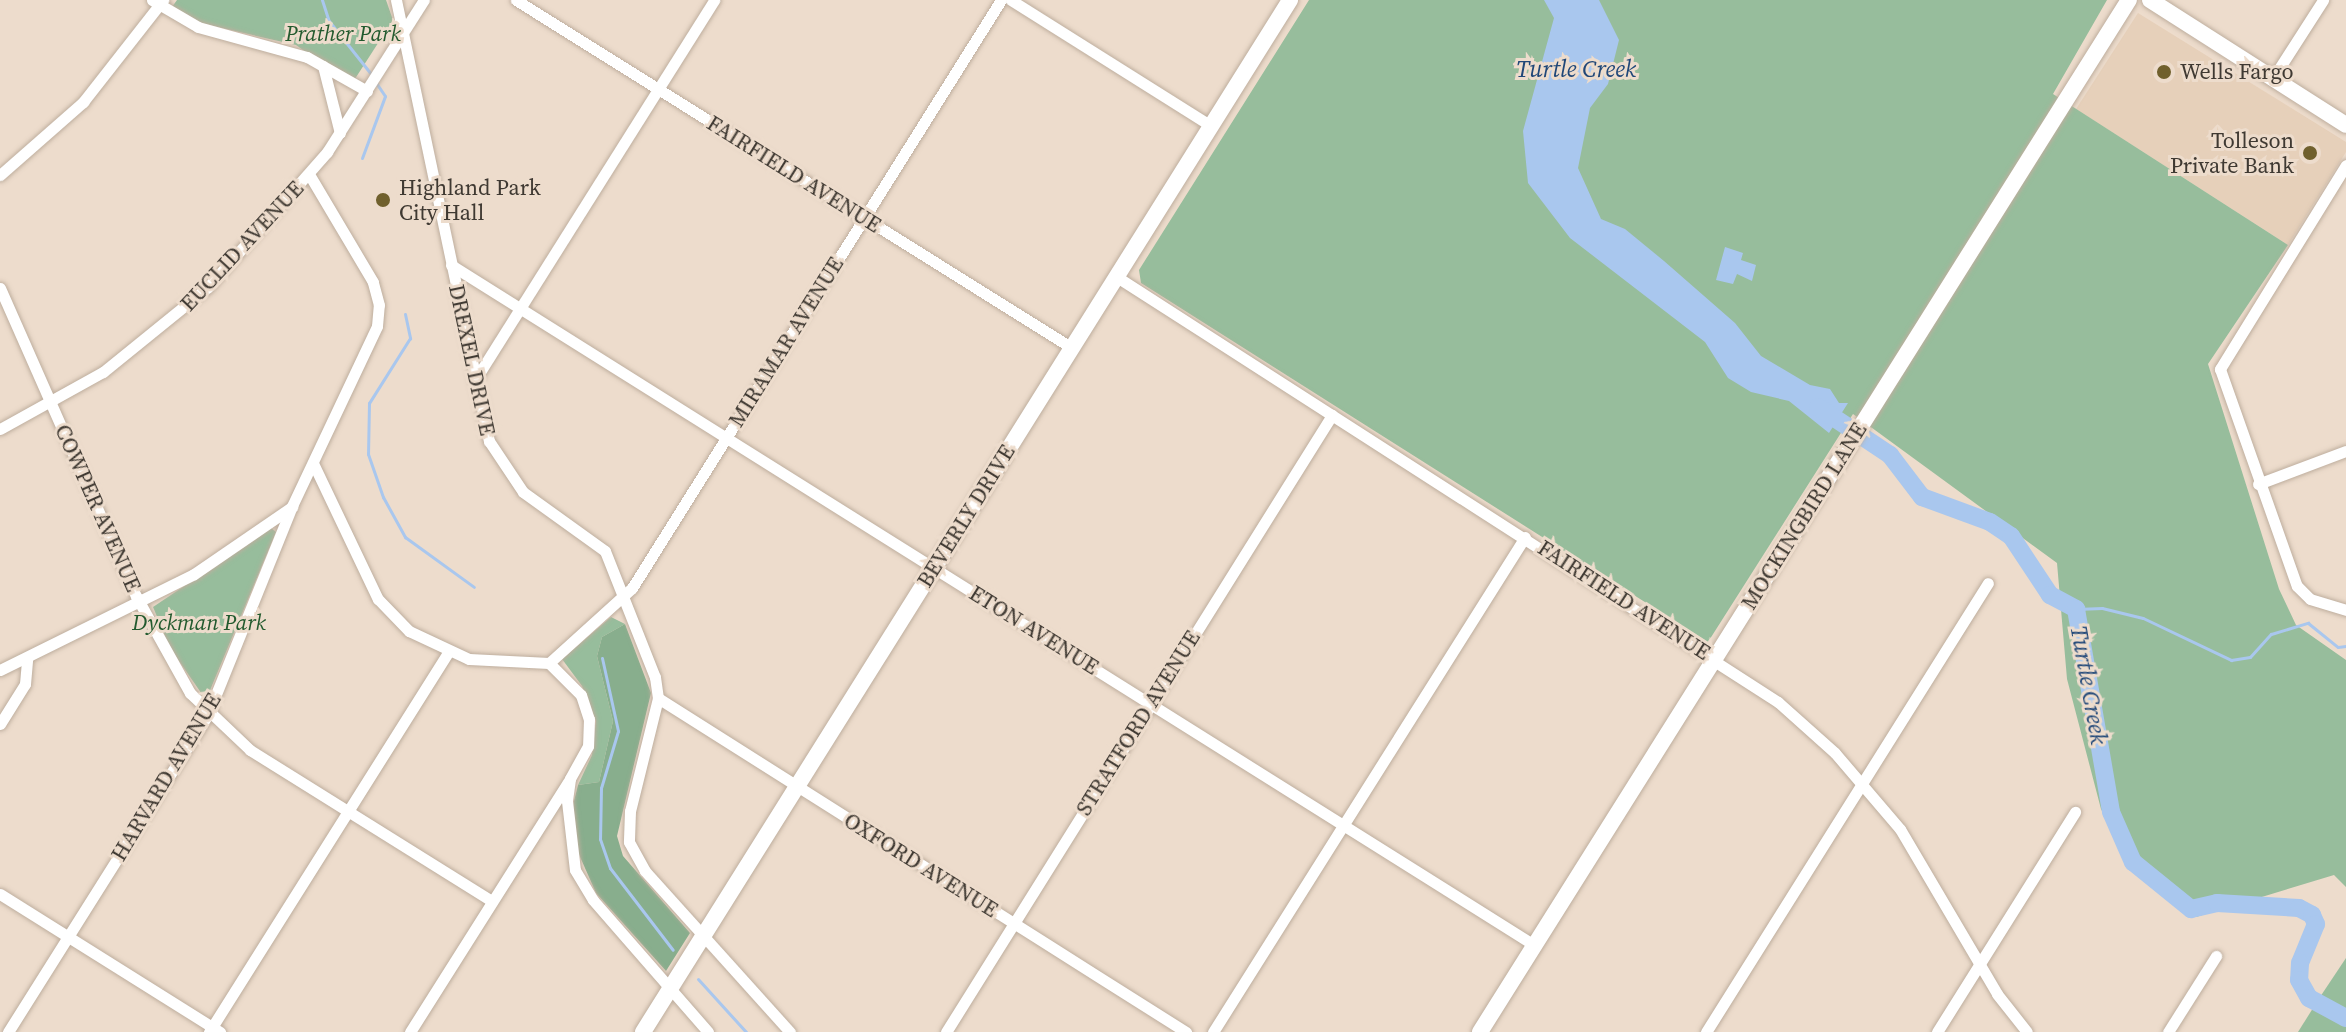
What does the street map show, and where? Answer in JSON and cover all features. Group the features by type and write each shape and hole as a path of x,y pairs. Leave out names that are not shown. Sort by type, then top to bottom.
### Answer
{"main road":[{"name":"BEVERLY DRIVE","path":"643,1032 1290,0"},
{"name":"MOCKINGBIRD LANE","path":"1480,1032 2129,0"},
{"path":"2150,0 2346,125"}],"street":[{"name":"DREXEL DRIVE","path":"396,0 489,441 506,473 523,492 605,551 658,698"},
{"name":"EUCLID AVENUE","path":"0,429 53,404 148,340 208,287 309,174 340,133 424,0"},
{"name":"FAIRFIELD AVENUE","path":"516,0 1072,348"},
{"path":"475,380 714,0"},
{"name":"MIRAMAR AVENUE","path":"549,663 624,597 1001,0"},
{"path":"1011,0 1211,126"},
{"path":"2273,78 2323,0"},
{"path":"0,175 83,102 158,2 198,27 290,51 368,89"},
{"path":"323,66 340,133"},
{"path":"2346,165 2220,369 2258,484 2302,593 2346,610"},
{"name":"HARVARD AVENUE","path":"8,1032 208,714 292,506 370,342 379,305 373,282 309,174"},
{"name":"ETON AVENUE","path":"451,265 1534,945"},
{"name":"FAIRFIELD AVENUE","path":"1117,277 1714,658 1795,717 1862,783 1922,861 1980,964 2027,1032"},
{"name":"COWPER AVENUE","path":"0,288 140,604 175,673 208,714 250,750 492,901"},
{"name":"STRATFORD AVENUE","path":"946,1032 1332,415"},
{"path":"2258,484 2346,451"},
{"path":"313,463 378,599 409,631 448,652 484,662 549,663 581,695 589,719 588,746 570,779 410,1032"},
{"path":"0,670 140,604 234,548 292,506"},
{"path":"1213,1032 1525,537"},
{"path":"1706,1032 1988,583"},
{"path":"0,894 214,1030 448,652"},
{"path":"0,724 25,684 27,659"},
{"path":"658,698 630,811 629,842 645,871 790,1032"},
{"name":"OXFORD AVENUE","path":"658,698 1186,1032"},
{"path":"570,779 566,829 575,870 593,900 708,1032"},
{"path":"1937,1032 2075,812"},
{"path":"2168,1032 2216,956"}],"shaded area":[{"path":"2138,13 2346,142 2346,152 2288,245 2076,109"}],"green space":[{"name":"Prather Park","path":"177,0 386,0 393,20 351,85 296,45 200,23 172,7"},
{"path":"1309,0 2107,0 2053,94 2288,245 2208,364 2279,589 2296,625 2346,660 2346,887 2334,875 2196,917 2131,866 2101,809 2067,679 2057,563 1853,414 1708,642 1141,283 1139,270"},
{"name":"Dyckman Park","path":"271,528 276,532 206,700 170,648 153,607"},
{"path":"611,617 625,624 602,637 597,656 613,721 599,782 578,785 592,755 596,721 582,686 562,659"},
{"path":"625,624 651,693 617,836 623,856 690,933 666,971 596,893 577,850 573,805 578,785 599,782 613,721 597,656 602,637"},
{"path":"2346,958 2346,1032 2298,1032 2320,997"}],"water":[{"name":"Turtle Creek","path":"1544,0 1599,0 1619,40 1608,84 1590,108 1578,168 1601,219 1625,229 1664,261 1735,323 1761,356 1810,385 1830,389 1839,403 1848,403 1829,433 1789,401 1751,392 1728,378 1705,342 1570,238 1528,183 1523,131 1554,18"},
{"path":"1725,247 1743,253 1741,260 1756,265 1752,281 1737,274 1733,284 1716,280"}],"waterway":[{"path":"322,0 329,21 371,74"},
{"path":"362,158 385,96 375,81"},
{"path":"405,314 410,338 369,403 368,454 383,497 405,537 474,587"},
{"name":"Turtle Creek","path":"1818,407 1890,455 1922,497 1990,522 2011,536 2050,595 2076,609 2111,812 2133,862 2191,909 2217,903 2299,908 2312,915 2316,924 2300,963 2299,980 2309,998 2346,1018"},
{"path":"2076,609 2102,608 2143,618 2231,660 2250,657 2271,634 2308,623 2338,647 2346,646"},
{"path":"602,658 618,731 601,788 600,839 610,868 673,950"},
{"path":"698,979 746,1032"}],"place":[{"name":"Wells Fargo","path":"2164,72"},
{"name":"Tolleson Private Bank","path":"2310,153"},
{"name":"Highland Park City Hall","path":"383,200"}]}
